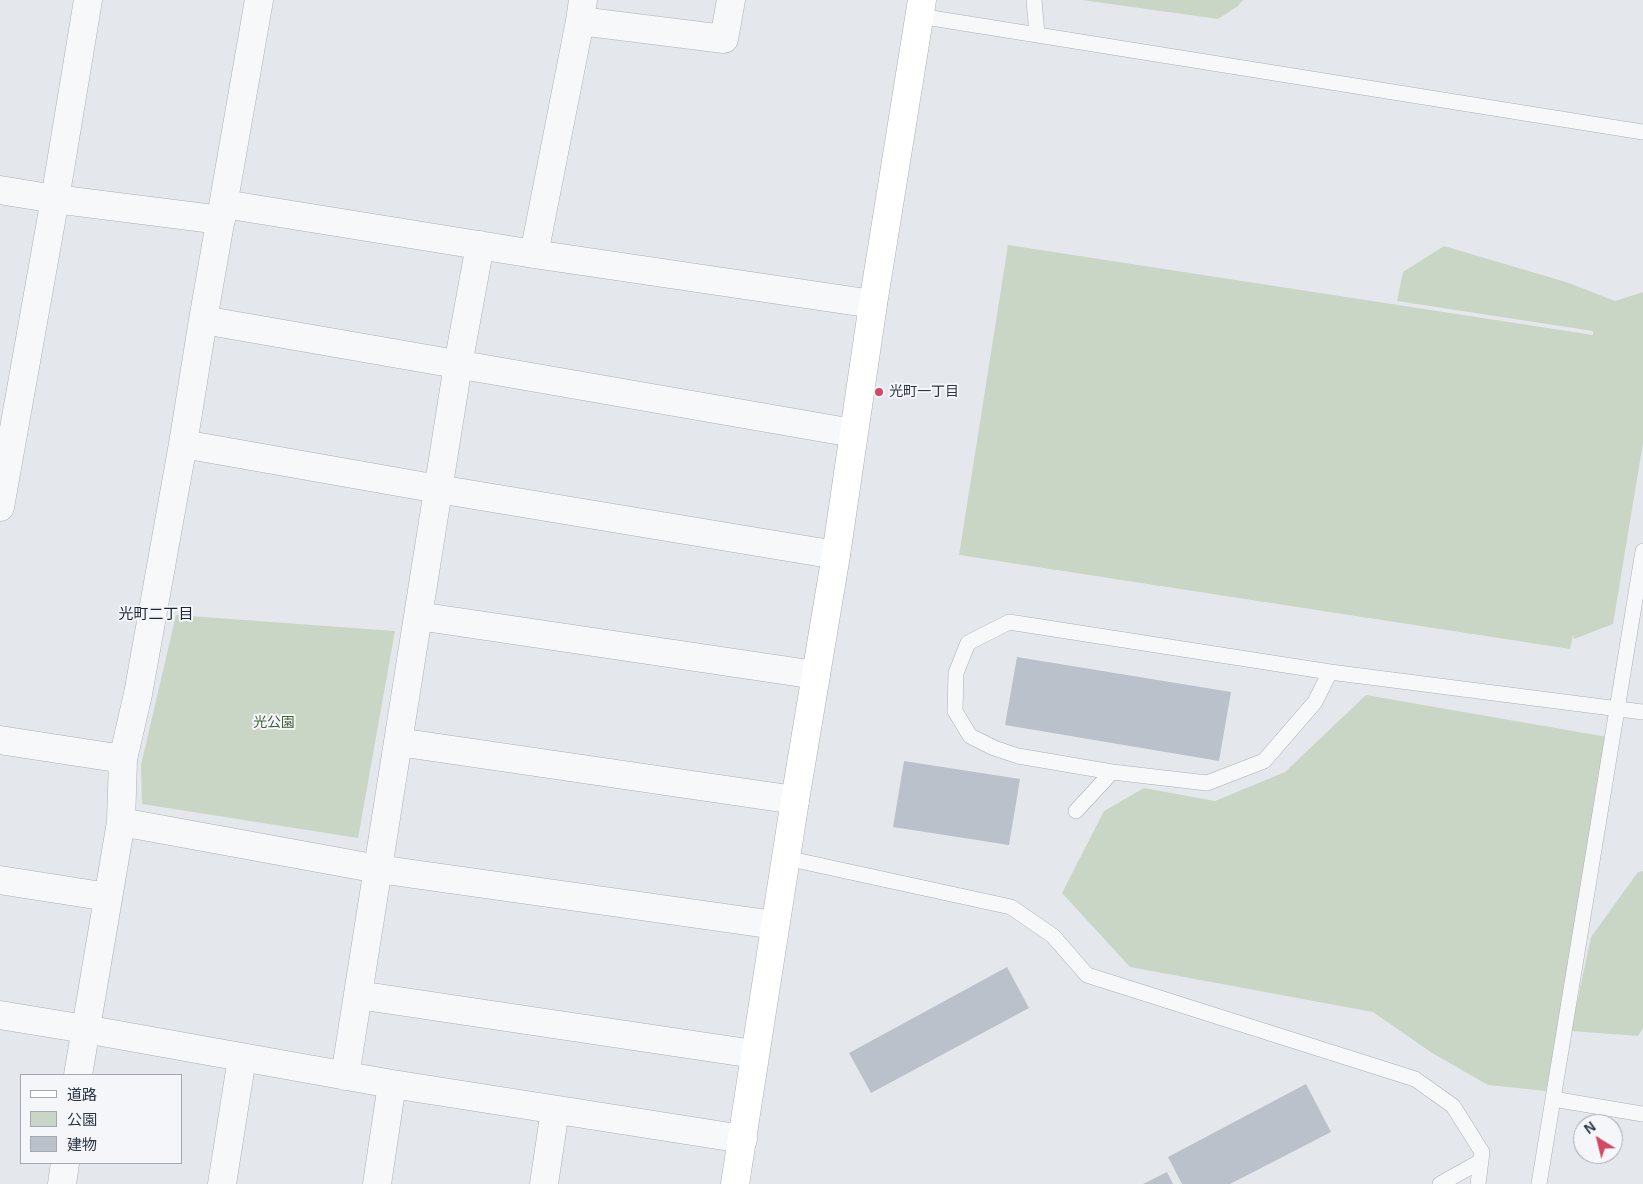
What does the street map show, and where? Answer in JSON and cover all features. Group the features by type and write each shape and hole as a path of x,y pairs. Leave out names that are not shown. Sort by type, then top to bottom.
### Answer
{"street":[{"path":"0,507 55,199 88,0"},
{"path":"78,1074 121,822 123,760 138,694 183,444 258,0"},
{"path":"534,254 581,10 724,39 731,0"},
{"path":"735,1184 794,800 836,555 873,304 921,8"},
{"path":"0,190 55,199 222,212 480,246 873,304"},
{"path":"345,1076 458,365 480,246"},
{"path":"203,320 853,433"},
{"path":"183,444 438,489 836,555"},
{"path":"418,616 816,675"},
{"path":"0,740 123,760"},
{"path":"398,742 794,800"},
{"path":"121,822 378,869 775,925"},
{"path":"0,880 108,897"},
{"path":"358,995 754,1054"},
{"path":"0,1016 85,1029 392,1084 743,1138"},
{"path":"222,1184 242,1058"},
{"path":"377,1184 392,1084"},
{"path":"544,1184 555,1110"},
{"path":"62,1184 65,1164"}],"lane":[{"path":"1034,0 1037,34"},
{"path":"921,8 1037,34 1643,132"},
{"path":"1539,1184 1643,551"},
{"path":"1330,672 1315,702 1264,760 1207,783 1112,772 1018,756 970,736 955,711 956,673 968,644 1009,622 1330,672 1643,712"},
{"path":"1076,811 1112,772"},
{"path":"786,858 1011,907 1053,936 1087,976 1415,1079 1453,1106 1482,1152 1478,1184"},
{"path":"1553,1099 1643,1114"},
{"path":"1440,1184 1481,1161"}],"green space":[{"path":"1082,0 1243,0 1238,6 1218,19"},
{"path":"1008,245 1593,335 1593,331 1397,301 1403,272 1444,246 1569,283 1615,301 1643,292 1643,443 1613,624 1574,639 1573,635 1570,649 959,555"},
{"name":"光公園","path":"176,615 395,631 358,838 142,804 141,765"},
{"path":"1366,695 1613,738 1546,1091 1488,1085 1432,1053 1373,1012 1130,967 1062,893 1104,811 1144,788 1215,801 1285,772"},
{"path":"1643,871 1643,1028 1638,1036 1571,1031 1591,937 1638,872"}],"building":[{"path":"1017,657 1231,692 1219,761 1005,725"},
{"path":"904,761 1020,779 1009,845 893,827"},
{"path":"1007,967 1029,1008 871,1093 849,1053"},
{"path":"1306,1084 1331,1132 1230,1184 1182,1184 1168,1157"},
{"path":"1167,1172 1173,1184 1143,1184"}],"place":[{"name":"光町一丁目","path":"879,392"}],"district":[{"name":"光町二丁目","path":"156,615"}]}
